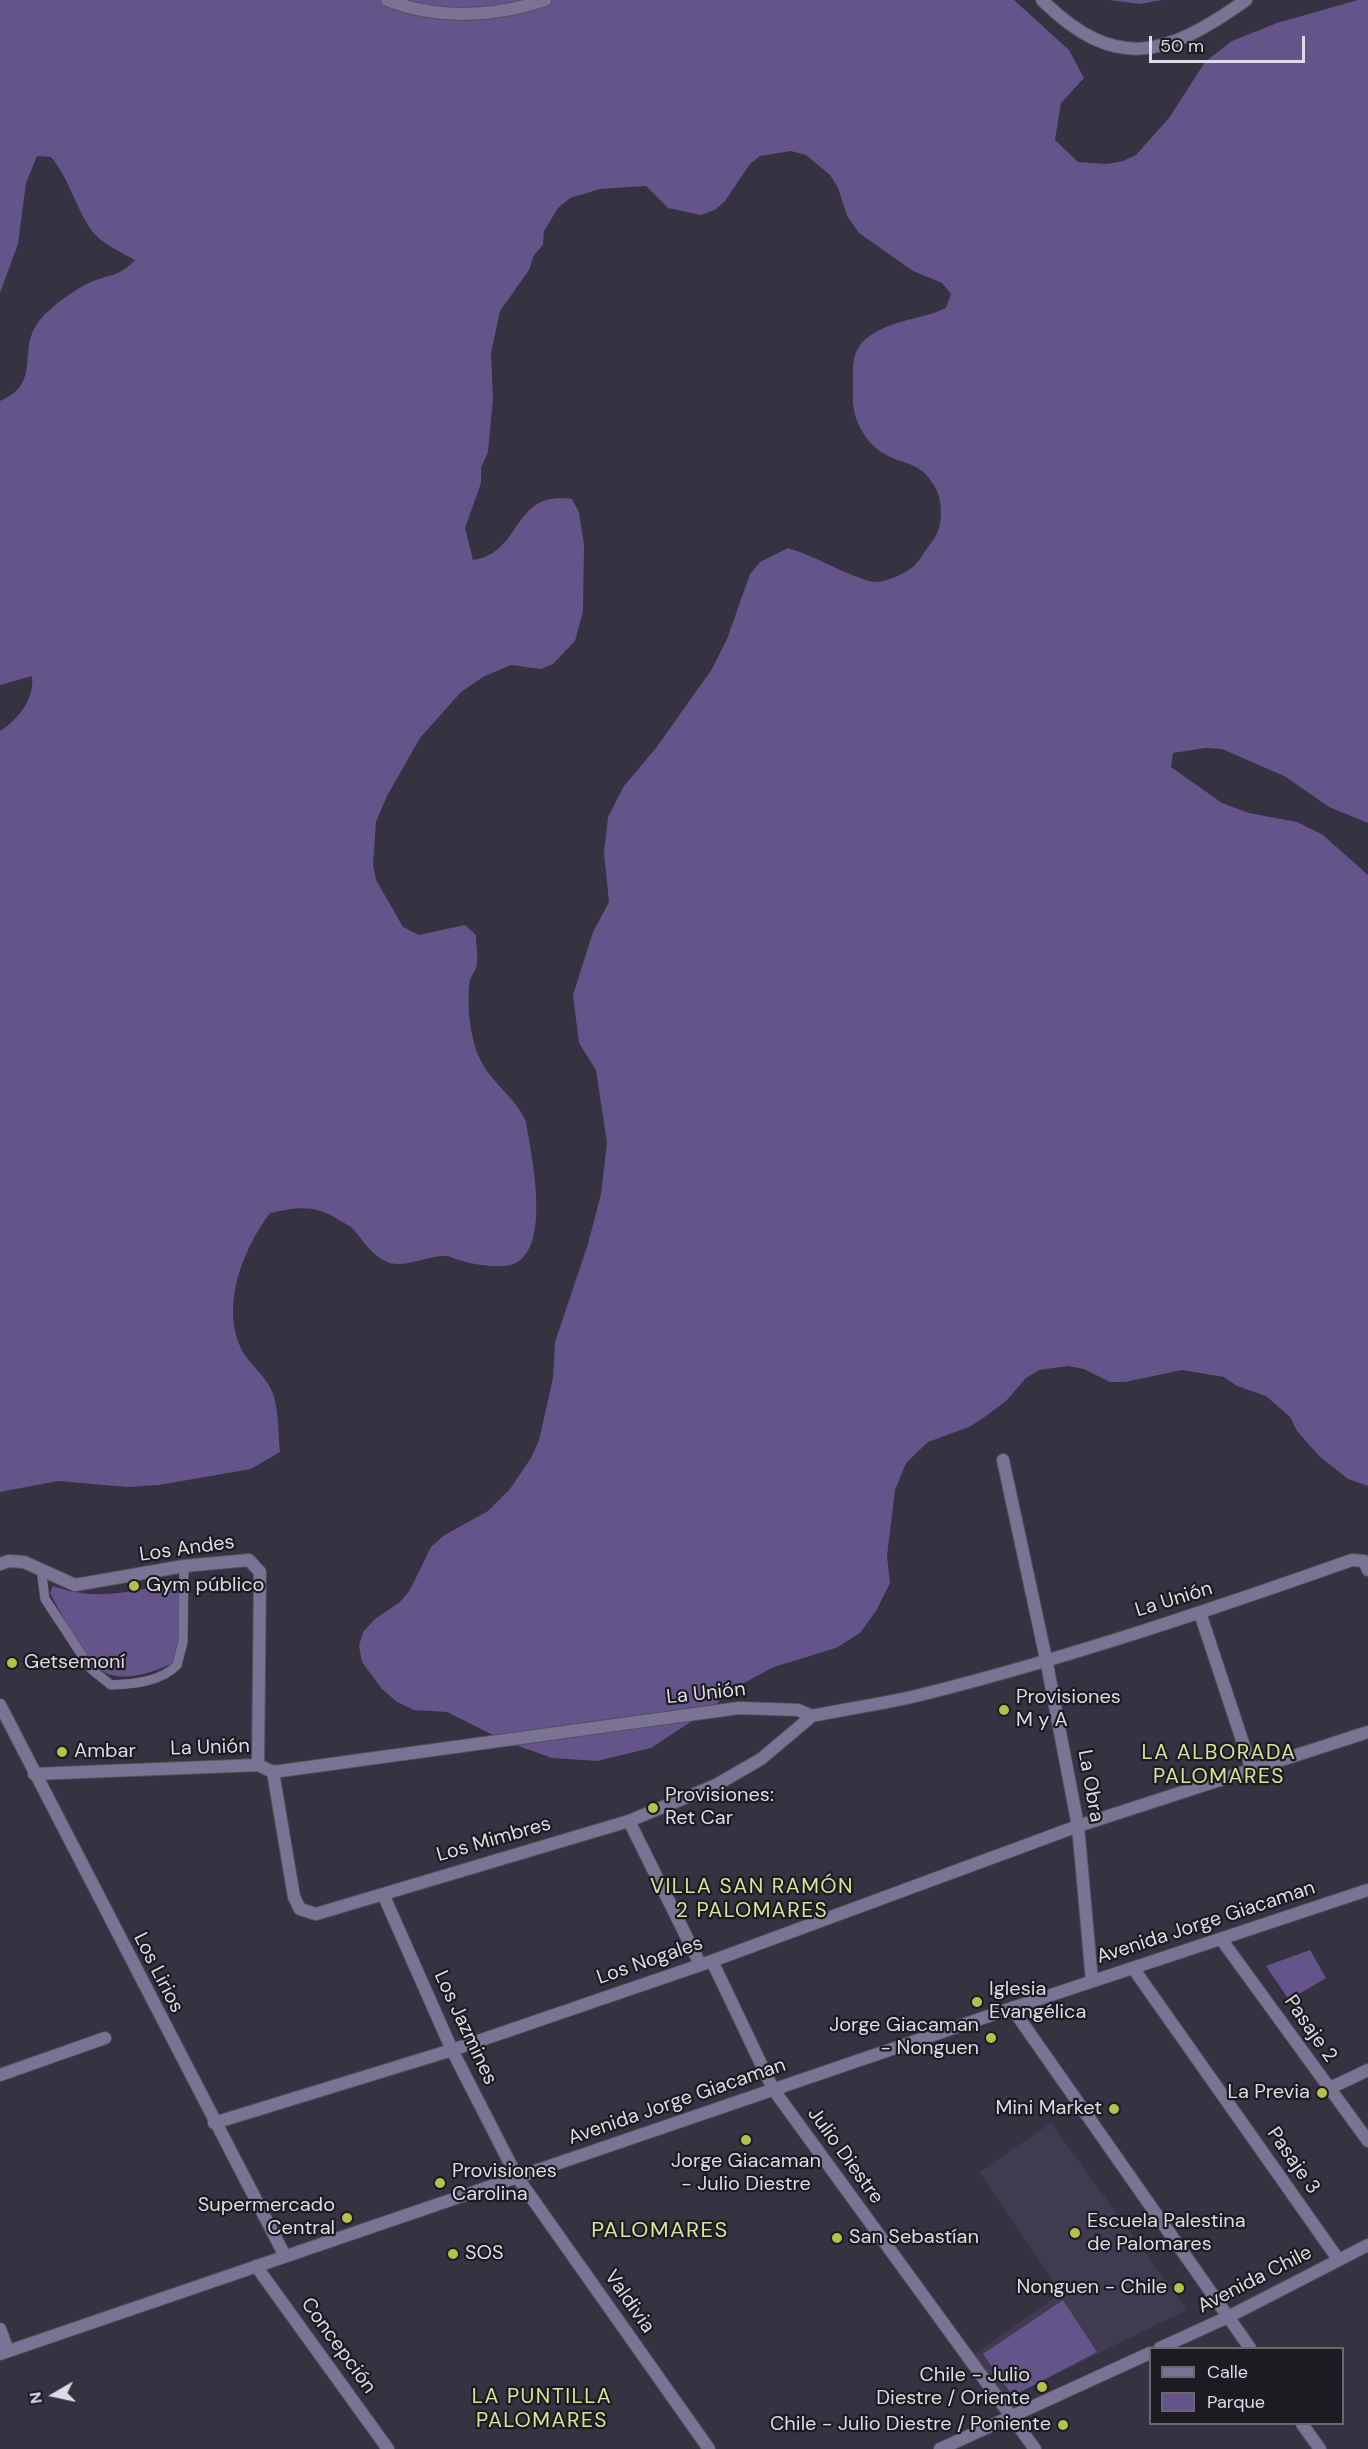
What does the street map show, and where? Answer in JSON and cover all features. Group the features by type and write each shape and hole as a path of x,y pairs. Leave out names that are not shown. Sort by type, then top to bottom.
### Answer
{"street":[{"path":"387,0 435,14 455,15 480,14 545,0"},
{"path":"1042,0 1062,19 1100,42 1142,49 1183,39 1246,0"},
{"name":"La Obra","path":"1004,1460 1078,1826 1092,1981"},
{"name":"Los Andes","path":"0,1564 9,1561 24,1562 75,1585 184,1566 249,1560 260,1572 258,1765"},
{"name":"La Unión","path":"34,1774 258,1765 273,1772 740,1708 798,1710 812,1716 927,1693 1046,1659 1200,1613 1352,1560 1366,1565"},
{"path":"1200,1613 1252,1770"},
{"name":"Los Lirios","path":"0,1705 214,2123 285,2256"},
{"name":"Los Mimbres","path":"273,1772 294,1897 300,1909 315,1914 629,1821 716,1785 760,1759 812,1716"},
{"name":"Los Nogales","path":"214,2123 452,2050 706,1962 1078,1826 1368,1732"},
{"name":"Julio Diestre","path":"629,1821 773,2089 1010,2418 1035,2449"},
{"name":"Avenida Jorge Giacaman","path":"4,2353 773,2089 1368,1890"},
{"name":"Los Jazmines","path":"382,1894 452,2050 517,2177"},
{"name":"Pasaje 2","path":"1221,1939 1368,2141"},
{"name":"Pasaje 3","path":"1133,1968 1338,2259"},
{"path":"1012,2008 1249,2347"},
{"path":"0,2075 105,2038"},
{"path":"1329,2089 1368,2070"},
{"name":"Valdivia","path":"517,2177 709,2449"},
{"name":"Avenida Chile","path":"1164,2347 1368,2245"},
{"name":"Concepción","path":"256,2266 388,2449"},
{"path":"0,2329 4,2353"},
{"path":"940,2449 1149,2353"},
{"path":"1303,2425 1320,2449"}],"lane":[{"path":"40,1569 45,1599 91,1669 111,1685 159,1677 177,1665 183,1642 184,1566"}],"shaded area":[{"name":"Escuela Palestina de Palomares","path":"1051,2123 1187,2310 1006,2399 972,2356 1061,2293 979,2172"}],"green space":[{"path":"0,0 1014,0 1069,50 1084,78 1061,103 1055,140 1078,162 1107,164 1123,161 1136,155 1169,118 1205,62 1232,41 1277,23 1358,0 1368,0 1368,823 1329,807 1286,777 1222,749 1205,748 1173,753 1171,767 1222,803 1249,813 1297,822 1323,835 1368,875 1368,1486 1348,1479 1319,1456 1297,1431 1290,1417 1266,1396 1237,1386 1224,1377 1182,1370 1125,1382 1110,1382 1084,1369 1068,1366 1039,1370 1026,1378 1006,1401 982,1419 969,1427 928,1442 906,1463 895,1490 887,1556 890,1583 876,1611 860,1633 836,1648 774,1667 738,1686 725,1694 715,1706 651,1748 597,1761 552,1758 507,1742 447,1712 414,1710 397,1702 382,1689 362,1662 359,1646 363,1632 375,1619 400,1602 410,1590 431,1547 443,1536 488,1511 510,1489 531,1458 539,1440 553,1378 555,1342 588,1244 601,1194 607,1143 596,1070 579,1043 573,995 593,932 609,902 604,853 608,817 624,786 656,748 712,669 727,639 750,574 760,562 788,548 859,578 874,582 887,580 915,565 935,538 940,524 941,508 938,493 928,477 915,466 893,458 876,448 861,430 855,415 853,367 859,346 868,337 893,324 946,308 951,294 942,283 913,271 859,233 847,216 838,188 830,175 806,155 791,151 760,156 750,164 725,201 715,210 701,215 668,208 646,186 600,189 570,198 558,208 544,231 543,245 534,255 529,270 500,311 491,353 493,398 488,452 481,468 481,483 465,528 473,560 489,555 501,546 527,512 538,503 553,498 572,499 579,512 584,545 583,611 575,641 553,664 541,669 511,665 483,677 461,692 420,738 387,796 376,822 373,865 376,880 403,927 419,935 465,925 476,935 477,965 470,980 469,990 472,1034 482,1063 517,1106 526,1122 535,1181 536,1205 535,1228 530,1247 520,1260 504,1266 475,1264 449,1256 394,1264 377,1256 351,1227 322,1211 297,1208 270,1213 250,1245 243,1263 234,1301 234,1320 237,1338 245,1355 272,1391 277,1410 280,1452 251,1469 159,1485 128,1487 58,1481 0,1492 0,731 24,708 31,692 32,676 0,685 0,401 13,394 21,385 25,376 32,332 44,315 77,289 119,272 135,260 96,236 86,222 58,166 51,157 37,156 26,183 18,244 0,293"},
{"path":"1109,0 1162,0 1140,4"},
{"path":"181,1582 177,1661 160,1669 129,1676 109,1674 101,1670 86,1655 50,1593 53,1586 69,1591 100,1594"},
{"path":"1310,1950 1326,1978 1289,2000 1266,1966"},
{"path":"1063,2300 1097,2352 1013,2396 983,2354"}],"place":[{"name":"Gym público","path":"134,1586"},
{"name":"Getsemoní","path":"12,1663"},
{"name":"Provisiones M y A","path":"1004,1710"},
{"name":"Ambar","path":"62,1752"},
{"name":"Provisiones: Ret Car","path":"653,1808"},
{"name":"Iglesia Evangélica","path":"977,2002"},
{"name":"Jorge Giacaman - Nonguen","path":"991,2038"},
{"name":"La Previa","path":"1322,2093"},
{"name":"Mini Market","path":"1114,2109"},
{"name":"Jorge Giacaman - Julio Diestre","path":"746,2140"},
{"name":"Provisiones Carolina","path":"440,2183"},
{"name":"Supermercado Central","path":"347,2218"},
{"name":"Escuela Palestina de Palomares","path":"1075,2233"},
{"name":"San Sebastían","path":"837,2238"},
{"name":"SOS","path":"453,2254"},
{"name":"Nonguen - Chile","path":"1179,2288"},
{"name":"Chile - Julio Diestre / Oriente","path":"1042,2387"},
{"name":"Chile - Julio Diestre / Poniente","path":"1063,2425"}],"district":[{"name":"LA ALBORADA PALOMARES","path":"1219,1765"},
{"name":"VILLA SAN RAMÓN 2 PALOMARES","path":"752,1899"},
{"name":"PALOMARES","path":"660,2231"},
{"name":"LA PUNTILLA PALOMARES","path":"542,2409"}]}
